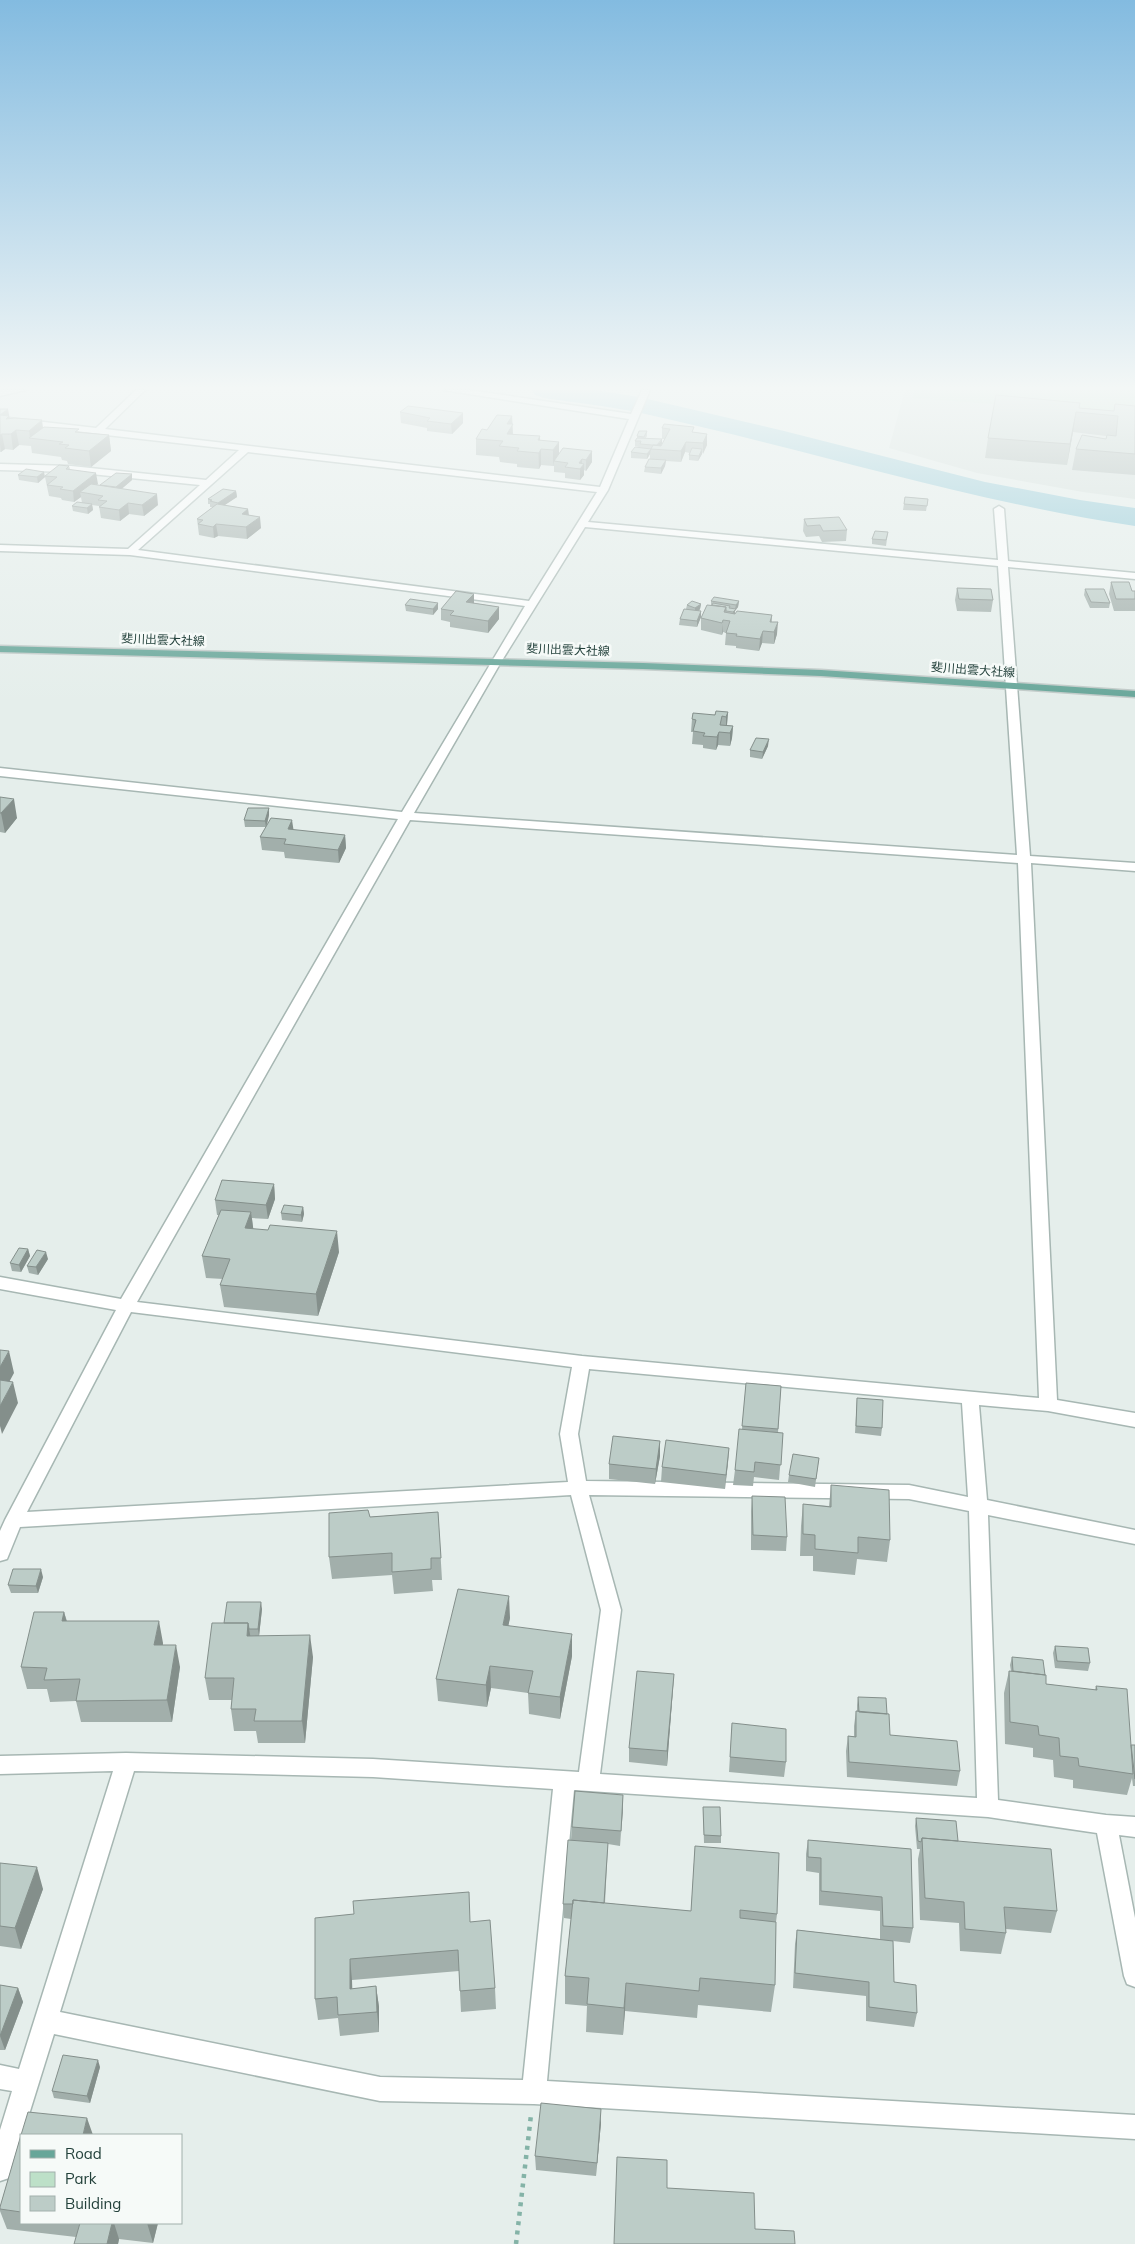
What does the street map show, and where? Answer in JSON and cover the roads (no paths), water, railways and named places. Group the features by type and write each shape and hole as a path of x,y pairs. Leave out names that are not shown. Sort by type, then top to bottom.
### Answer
{"main road":[{"name":"斐川出雲大社線","path":"0,649 496,662 811,673 1135,694"}],"street":[{"path":"130,552 194,495"},
{"path":"0,1554 14,1520 126,1306 406,816 531,604 600,495"},
{"path":"999,508 1024,858 1048,1406"},
{"path":"582,524 1135,576"},
{"path":"0,548 130,552 531,604"},
{"path":"0,772 406,816 1135,867"},
{"path":"0,1283 126,1306 582,1362 1048,1406 1135,1420"},
{"path":"582,1362 569,1434 578,1488 611,1610 588,1782"},
{"path":"970,1399 978,1507 988,1808"},
{"path":"14,1520 578,1488 908,1492 1135,1537"},
{"path":"0,1765 126,1762 373,1768 988,1808 1106,1825 1135,1827"},
{"path":"0,2169 126,1762"},
{"path":"534,2092 564,1780"},
{"path":"1106,1825 1135,1976"},
{"path":"47,2021 380,2089 534,2092 1135,2127"},
{"path":"0,2076 27,2082"}],"waterway":[{"path":"1008,495 1080,509 1135,517"}]}
